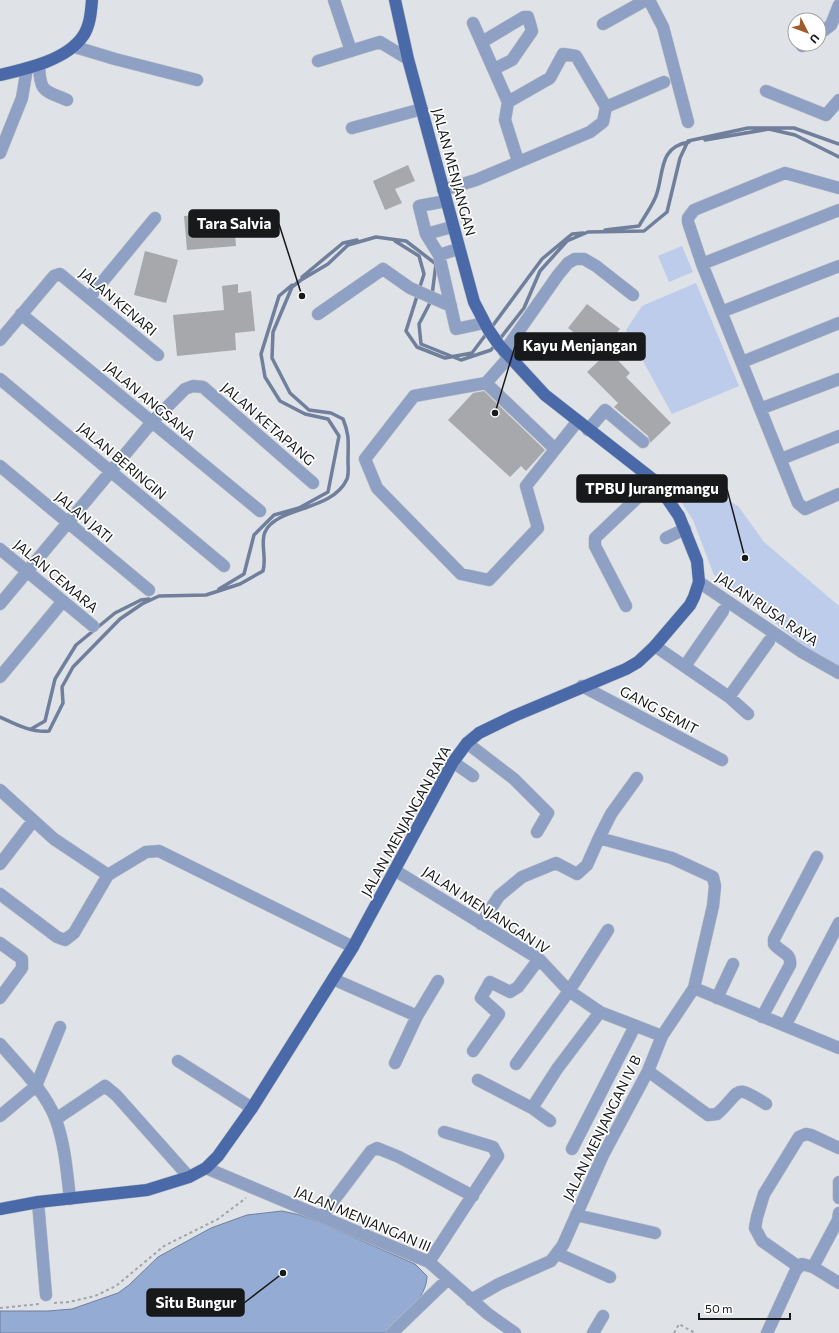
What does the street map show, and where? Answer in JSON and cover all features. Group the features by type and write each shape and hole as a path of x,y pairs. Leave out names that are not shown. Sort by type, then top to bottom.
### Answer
{"main road":[{"path":"0,75 33,67 75,47 84,35 90,17 92,0"},
{"name":"JALAN MENJANGAN","path":"395,0 408,59 452,227 474,302 486,326 504,351"},
{"name":"JALAN MENJANGAN RAYA","path":"0,1209 38,1202 147,1190 189,1177 206,1168 218,1156 252,1108 353,947 396,871 453,762 467,743 479,733 514,716 582,686 626,669 638,662 655,646 690,605 699,582 697,561 679,516 656,481 577,422 545,395 504,351"}],"street":[{"path":"334,0 351,51"},
{"path":"603,24 648,0 663,27 688,122"},
{"path":"835,29 839,5"},
{"path":"482,42 524,17 528,17 532,31 512,60 494,69"},
{"path":"473,23 508,102 505,120 518,161"},
{"path":"318,61 380,42 408,59"},
{"path":"75,47 196,80"},
{"path":"486,326 456,329 440,255 426,234 420,206 518,161 590,132 603,122 606,107 576,56 563,54 550,78 508,102"},
{"path":"33,67 39,83 44,90 67,100"},
{"path":"0,153 33,67"},
{"path":"606,107 664,82"},
{"path":"766,90 826,115 839,100"},
{"path":"352,128 422,109"},
{"path":"839,188 785,173 694,210 688,218 702,264 801,507 805,509 839,494"},
{"path":"702,264 839,210"},
{"path":"89,298 155,218"},
{"path":"426,234 452,227"},
{"path":"440,255 458,249"},
{"path":"486,383 504,351 568,263 575,260 584,259 596,266 633,295"},
{"path":"722,312 839,266"},
{"path":"318,314 383,269 410,288 451,306"},
{"name":"JALAN KENARI","path":"21,314 57,275 62,275 158,355"},
{"path":"0,340 21,314"},
{"name":"JALAN ANGSANA","path":"21,314 260,511"},
{"path":"742,362 839,323"},
{"path":"760,409 839,378"},
{"name":"JALAN BERINGIN","path":"0,379 224,566"},
{"path":"486,383 555,449"},
{"path":"486,383 414,396 365,459 377,488 461,574 489,580 538,528 526,486 577,422"},
{"name":"JALAN KETAPANG","path":"152,422 185,389 193,386 203,387 313,483"},
{"path":"588,430 605,410 643,442"},
{"path":"0,604 152,422"},
{"path":"781,459 839,436"},
{"name":"JALAN JATI","path":"0,466 149,590"},
{"path":"626,606 595,546 595,538 656,481"},
{"path":"666,538 685,529"},
{"name":"JALAN CEMARA","path":"0,549 93,626"},
{"name":"JALAN RUSA RAYA","path":"699,582 802,652 839,673"},
{"path":"0,677 63,601"},
{"path":"685,666 723,611"},
{"path":"729,697 769,641"},
{"path":"655,646 729,697 748,714"},
{"name":"GANG SEMIT","path":"582,686 722,760"},
{"path":"467,743 514,779 548,813 537,832"},
{"path":"453,762 474,776"},
{"path":"481,924 499,896 522,877 556,863 576,874 587,865 611,814 637,778"},
{"path":"0,790 54,839 108,875"},
{"path":"0,864 33,821"},
{"path":"599,838 672,858 713,877 715,886 713,906 694,988 662,1036"},
{"path":"0,894 57,937 65,940 74,933 108,875 146,852 159,850 353,947"},
{"path":"762,1016 790,965 788,954 774,944 774,939 817,857"},
{"name":"JALAN MENJANGAN IV","path":"396,871 539,959 569,991 600,1012 662,1036"},
{"path":"785,1026 839,923"},
{"path":"516,1064 569,991 608,930"},
{"path":"0,943 22,959 23,963 22,968 0,998"},
{"path":"474,1051 499,1014 481,998 490,982 510,992 518,987 539,959"},
{"path":"717,998 733,964"},
{"path":"333,979 417,1016"},
{"path":"395,1063 417,1016 438,981"},
{"path":"694,988 839,1048"},
{"path":"532,1108 557,1069 600,1012"},
{"path":"572,1149 635,1026"},
{"path":"0,1116 36,1086 60,1027"},
{"name":"JALAN MENJANGAN IV B","path":"558,1254 602,1155 648,1071 662,1036"},
{"path":"0,1044 36,1086 56,1119 63,1148 70,1199"},
{"path":"178,1061 252,1108"},
{"path":"648,1071 708,1115 717,1114 734,1093 740,1090 746,1091 766,1104"},
{"path":"478,1080 532,1108 550,1122"},
{"path":"56,1119 105,1086 116,1095 189,1177"},
{"path":"429,1262 498,1156 492,1147 444,1132"},
{"path":"839,1148 811,1135 806,1134 799,1137 764,1194 755,1228 762,1240 799,1266 802,1264 813,1267 839,1283"},
{"path":"322,1216 371,1151 377,1148 381,1148 473,1196"},
{"name":"JALAN MENJANGAN III","path":"206,1168 429,1262 447,1280 510,1332"},
{"path":"839,1182 839,1198"},
{"path":"38,1202 45,1301"},
{"path":"813,1267 838,1220 839,1213"},
{"path":"576,1215 655,1233"},
{"path":"471,1300 499,1284 551,1261 558,1254 610,1277"},
{"path":"767,1333 799,1266"},
{"path":"392,1333 447,1280"},
{"path":"593,1333 603,1316"}],"path":[{"path":"0,1308 45,1301 69,1302 95,1296 116,1286 164,1246 218,1219 256,1190"},
{"path":"674,1333 679,1324 696,1333"}],"shaded area":[{"path":"682,246 693,272 669,282 658,256"},
{"path":"696,283 739,386 672,414 626,330 642,306"},
{"path":"685,477 738,506 764,542 839,606 839,666 807,648 714,575 693,520 669,483"},
{"path":"282,1211 300,1215 321,1223 415,1264 427,1276 423,1292 412,1307 385,1333 0,1333 0,1311 48,1311 72,1309 118,1293 129,1285 158,1257 211,1228 247,1215"}],"building":[{"path":"408,165 415,181 395,189 402,203 385,210 373,181"},
{"path":"233,212 236,246 187,250 184,216"},
{"path":"145,251 178,260 166,303 134,295"},
{"path":"238,284 238,293 251,291 255,331 235,333 236,350 177,356 173,315 224,310 222,286"},
{"path":"587,304 620,329 601,353 568,328"},
{"path":"609,351 630,373 626,377 671,423 650,443 648,436 614,407 618,403 587,372"},
{"path":"484,391 545,450 526,471 521,466 510,477 448,420 473,393"}],"waterway":[{"path":"499,340 524,308 540,271 567,241 588,232 644,231 667,212 680,158 688,141 748,128 794,128 839,144"},
{"path":"705,140 769,129 795,135 839,157"},
{"path":"605,230 639,226 656,197 664,161 672,149 689,142"},
{"path":"491,328 542,259 572,234 583,233"},
{"path":"0,717 36,731 49,731 63,703 62,687 73,667 120,619 142,604 159,596 206,595 240,584 263,571 264,536 271,524 281,517 330,498 340,490 347,479 348,472 348,440 347,430 343,419 331,413 309,410 290,393 272,358 273,332 292,287 328,264 348,245 376,237 406,241 436,264 432,295"},
{"path":"302,277 343,243 357,240"},
{"path":"395,241 419,256 424,274 406,331 417,347 445,358 472,353 487,333"},
{"path":"219,589 244,574 254,535 274,515 299,508 328,492 339,436 328,419 305,414 280,401 265,377 261,354 279,296 292,285"},
{"path":"431,301 419,324 421,344 461,360 491,350 495,345"},
{"path":"31,729 45,721 55,679 76,645 115,613 141,600 149,599"}],"place":[{"name":"Tara Salvia","path":"302,296"},
{"name":"Kayu Menjangan","path":"495,413"},
{"name":"TPBU Jurangmangu","path":"745,558"},
{"name":"Situ Bungur","path":"283,1273"}]}
